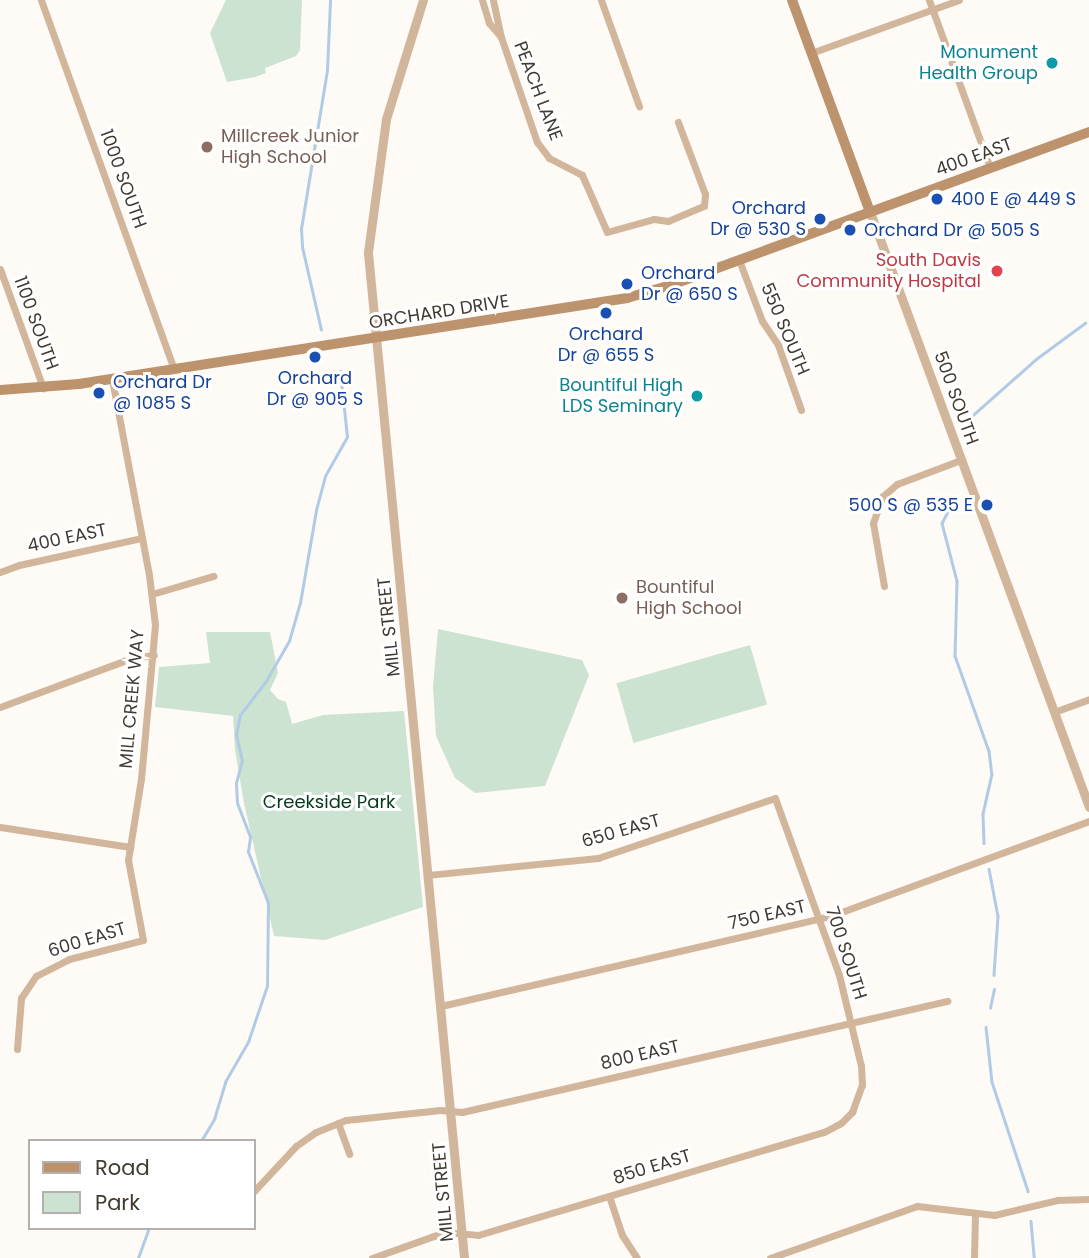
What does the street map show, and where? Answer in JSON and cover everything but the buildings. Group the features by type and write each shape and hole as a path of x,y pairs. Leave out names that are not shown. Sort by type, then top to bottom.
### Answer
{"main road":[{"name":"500 SOUTH","path":"792,0 870,212"},
{"name":"400 EAST","path":"870,212 1089,132"},
{"name":"ORCHARD DRIVE","path":"0,390 43,388 174,370 627,298 870,212"}],"street":[{"name":"1000 SOUTH","path":"41,0 174,370"},
{"name":"MILL STREET","path":"423,0 392,97 377,166 368,253 464,1258"},
{"name":"PEACH LANE","path":"482,0 489,23 501,37"},
{"name":"PEACH LANE","path":"493,0 501,37 537,142 550,158 582,175 607,232 654,219 667,220 704,206 705,194 678,122"},
{"path":"601,0 639,106"},
{"path":"929,0 990,168"},
{"path":"811,53 958,0"},
{"name":"500 SOUTH","path":"870,212 1089,807"},
{"name":"550 SOUTH","path":"739,260 762,321 778,345 802,410"},
{"name":"1100 SOUTH","path":"0,269 43,388"},
{"name":"MILL CREEK WAY","path":"112,379 152,594 154,655 141,779 130,847 129,875 143,940"},
{"path":"884,586 873,523 882,497 897,484 961,460"},
{"name":"400 EAST","path":"0,572 142,538"},
{"path":"152,594 213,576"},
{"path":"0,707 132,659 154,655"},
{"path":"1054,712 1089,699"},
{"name":"650 EAST","path":"429,875 598,858 775,797"},
{"name":"700 SOUTH","path":"775,797 839,975 851,1023 862,1085 857,1103 846,1119"},
{"name":"750 EAST","path":"442,1006 819,919 1089,821"},
{"path":"0,827 130,847"},
{"name":"600 EAST","path":"17,1049 21,998 36,976 69,959 143,940"},
{"name":"800 EAST","path":"256,1189 296,1146 338,1123 363,1117 462,1112 947,1001"},
{"name":"850 EAST","path":"372,1258 445,1232 478,1235 824,1132 846,1119"},
{"path":"338,1123 349,1154"},
{"path":"609,1196 622,1235 637,1258"},
{"path":"770,1258 909,1208 934,1206 975,1215 1003,1214 1058,1200 1089,1199"},
{"path":"974,1258 975,1215"}],"green space":[{"path":"226,0 302,0 300,50 296,56 265,68 266,73 227,82 210,33"},
{"path":"438,629 582,660 589,675 545,786 475,793 455,778 436,736 433,687"},
{"name":"Creekside Park","path":"206,632 270,632 278,673 270,690 278,699 286,702 292,724 323,715 404,711 423,907 325,940 274,936 244,803 235,750 233,716 155,707 159,667 210,663"},
{"path":"750,645 767,705 633,743 616,683"}],"waterway":[{"path":"321,330 302,247 301,229 327,70 330,0"},
{"path":"964,423 1036,359 1085,323"},
{"path":"202,1139 214,1119 225,1082 248,1042 267,986 268,903 248,852 250,837 237,803 236,783 242,761 236,735 240,715 266,681 289,641 300,603 316,510 325,476 347,437 340,371"},
{"path":"955,498 942,523 957,581 955,656 989,751 992,774 983,814 984,843"},
{"path":"989,869 998,916 994,975"},
{"path":"990,1008 994,989"},
{"path":"986,1027 992,1082 1028,1191"},
{"path":"1031,1221 1034,1258"},
{"path":"138,1258 148,1230"}],"place":[{"name":"Monument Health Group","path":"1052,63"},
{"name":"Millcreek Junior High School","path":"207,147"},
{"name":"400 E @ 449 S","path":"937,199"},
{"name":"Orchard Dr @ 530 S","path":"820,219"},
{"name":"Orchard Dr @ 505 S","path":"850,230"},
{"name":"South Davis Community Hospital","path":"997,271"},
{"name":"Orchard Dr @ 650 S","path":"627,284"},
{"name":"Orchard Dr @ 655 S","path":"606,313"},
{"name":"Orchard Dr @ 905 S","path":"315,357"},
{"name":"Orchard Dr @ 1085 S","path":"99,393"},
{"name":"Bountiful High LDS Seminary","path":"697,396"},
{"name":"500 S @ 535 E","path":"987,505"},
{"name":"Bountiful High School","path":"622,598"}]}
